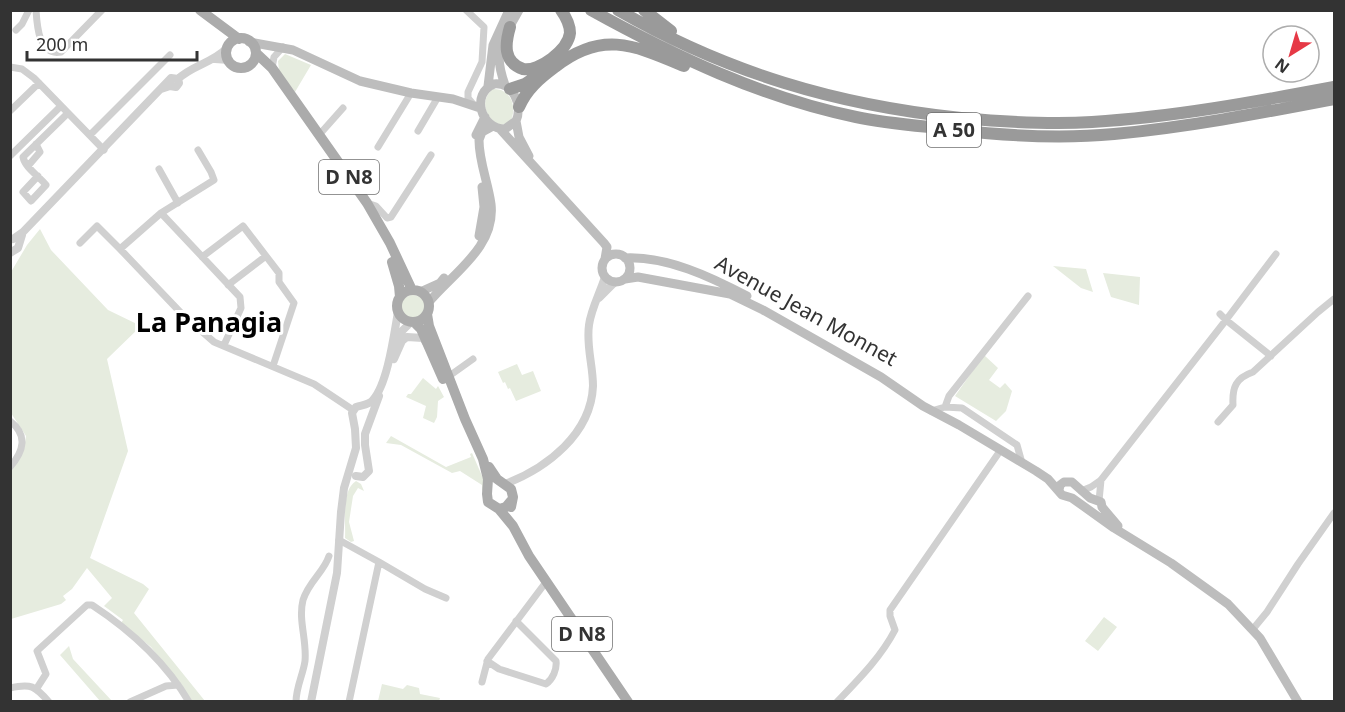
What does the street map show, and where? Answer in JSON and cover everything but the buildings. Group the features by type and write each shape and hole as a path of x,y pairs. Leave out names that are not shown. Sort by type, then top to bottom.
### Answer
{"highway":[{"path":"508,87 525,84 563,52 568,40 569,26 561,10"},
{"name":"A 50","path":"591,10 646,40 715,71 784,97 857,117 1006,136 1113,134 1222,121 1335,99"},
{"name":"A 50","path":"618,10 642,24 755,74 822,95 888,109 1012,123 1119,120 1225,107 1335,87"},
{"path":"644,10 677,34 724,56 755,74"},
{"path":"510,27 506,39 507,55 514,64 523,69 531,70 543,65 559,52 568,40"},
{"path":"519,107 524,95 532,85 570,56 582,50 606,44 637,48 729,84 784,97"}],"main road":[{"path":"200,10 225,27 228,34 244,52 272,46 283,47 360,81 411,93 453,99 479,100 498,83 508,87"},
{"path":"483,459 488,479 488,502 499,509 506,507 512,497 504,483 494,476 483,459 427,344 422,329 413,322 403,319 398,312 397,305 405,292 440,283 469,253 480,234 484,204 475,143 479,100 493,45 509,10"},
{"path":"519,10 503,38 498,55 500,69 519,107 516,121 519,137 539,171"},
{"name":"D N8","path":"244,52 272,68 367,203 416,291"},
{"path":"479,100 496,127 598,235 622,257 630,269 620,281 605,277 602,269 607,248 598,235"},
{"path":"446,379 429,326 427,314 429,302 476,253 491,218 491,204 478,140 482,132 496,127 511,127 516,121"},
{"name":"D N8","path":"377,219 384,246 395,271 400,297"},
{"path":"605,259 612,255 622,257"},
{"name":"Avenue Jean Monnet","path":"622,257 669,264 695,272 731,288 885,373 959,425 1062,486"},
{"name":"Avenue Jean Monnet","path":"620,281 638,277 730,294 763,310 938,409"},
{"path":"416,291 429,302"},
{"path":"413,322 422,320 427,314"},
{"path":"1099,508 1062,495 1062,486 1072,482 1099,508 1127,536 1228,604 1253,629 1298,702"},
{"path":"488,489 494,484 504,483"},
{"name":"D N8","path":"512,497 513,526"},
{"name":"D N8","path":"499,509 513,526 529,556 625,700"}],"street":[{"path":"16,30 29,10"},
{"path":"36,10 38,32 46,49 53,53 61,52 102,10"},
{"path":"466,10 484,27 482,62 470,85 479,100"},
{"path":"272,68 274,57 283,47"},
{"path":"11,252 16,250 14,240 104,150 160,89 187,71 215,59 244,52"},
{"path":"90,135 170,55"},
{"path":"10,67 24,71 39,83 104,150"},
{"path":"10,111 39,83"},
{"path":"378,147 411,93"},
{"path":"418,131 438,97"},
{"path":"10,156 61,106"},
{"path":"319,135 343,108"},
{"path":"38,176 23,160 23,157 68,113"},
{"path":"120,249 161,213 214,180 212,172 198,150"},
{"path":"367,203 376,206 387,218 391,217 431,155"},
{"path":"159,170 178,203"},
{"path":"161,213 240,297 241,308 224,345"},
{"path":"202,257 243,225 279,273 279,282 294,303 273,366"},
{"path":"80,243 97,226 182,314 214,342 314,384 353,410"},
{"path":"1081,491 1101,480 1275,254"},
{"path":"228,285 266,256"},
{"path":"504,483 524,477 564,448 585,420 590,406 593,384 588,349 589,323 605,277"},
{"path":"597,300 620,281"},
{"path":"938,409 1028,296"},
{"path":"1218,422 1233,405 1232,392 1236,383 1253,372 1335,299"},
{"path":"311,702 337,573 344,488 356,454 357,440 351,416 353,410 375,399 388,365 398,312"},
{"path":"1220,314 1271,356"},
{"path":"394,359 402,331 413,322"},
{"path":"351,468 352,473 356,476 363,477 369,471 365,446 366,429 402,341 407,337 423,338 427,344"},
{"path":"446,379 473,359"},
{"path":"949,396 962,408 1017,445 1022,463"},
{"path":"363,405 368,408 371,416"},
{"path":"938,409 962,408"},
{"path":"10,421 21,432 22,437 21,450 10,467"},
{"path":"837,702 867,672 890,640 895,630 890,610 1000,451"},
{"path":"344,488 356,476"},
{"path":"512,497 524,477"},
{"path":"1099,508 1101,480"},
{"path":"1253,629 1335,513"},
{"path":"339,540 425,589 446,597"},
{"path":"296,702 299,677 305,663 302,626 303,601 329,556"},
{"path":"349,702 379,562"},
{"path":"482,682 487,661 546,582"},
{"path":"37,688 46,674 37,651 87,605 92,605 147,647 189,702"},
{"path":"487,661 508,672 546,684 550,681 556,661 516,621"},
{"path":"10,688 25,685 37,688 49,702"},
{"path":"130,702 166,686 178,685"}],"shaded area":[{"path":"285,54 311,65 295,92 279,71 278,61"},
{"path":"493,89 504,92 511,100 513,111 510,122 501,125 488,114 486,98"},
{"path":"40,229 51,250 108,310 141,326 107,359 128,451 90,558 149,589 134,613 205,701 192,701 151,647 121,623 123,620 104,606 112,598 87,568 72,589 63,596 66,600 61,604 11,619 11,469 22,454 26,436 11,413 11,272 27,245"},
{"path":"1053,266 1086,269 1093,292 1081,288"},
{"path":"1103,273 1140,277 1139,305 1111,297"},
{"path":"413,295 422,298 425,307 422,316 413,319 404,316 401,307 404,298"},
{"path":"984,355 998,368 989,380 1000,388 1005,383 1012,391 1006,411 996,421 955,396"},
{"path":"517,364 522,375 533,371 541,391 516,401 498,372"},
{"path":"423,378 436,389 438,386 444,397 438,401 437,417 434,423 423,418 426,406 406,397"},
{"path":"391,436 446,467 471,457 472,453 486,485 482,491 482,485 460,471 452,473 401,445 386,443"},
{"path":"356,481 361,484 364,491 358,488 353,496 349,522 354,541 351,542 345,538 345,507 348,491"},
{"path":"1104,617 1117,627 1098,651 1085,641"},
{"path":"69,646 73,659 112,701 100,701 60,655"},
{"path":"382,684 403,689 407,685 419,688 420,694 440,698 439,701 378,701"}],"district":[{"name":"La Panagia","path":"209,323"}]}
